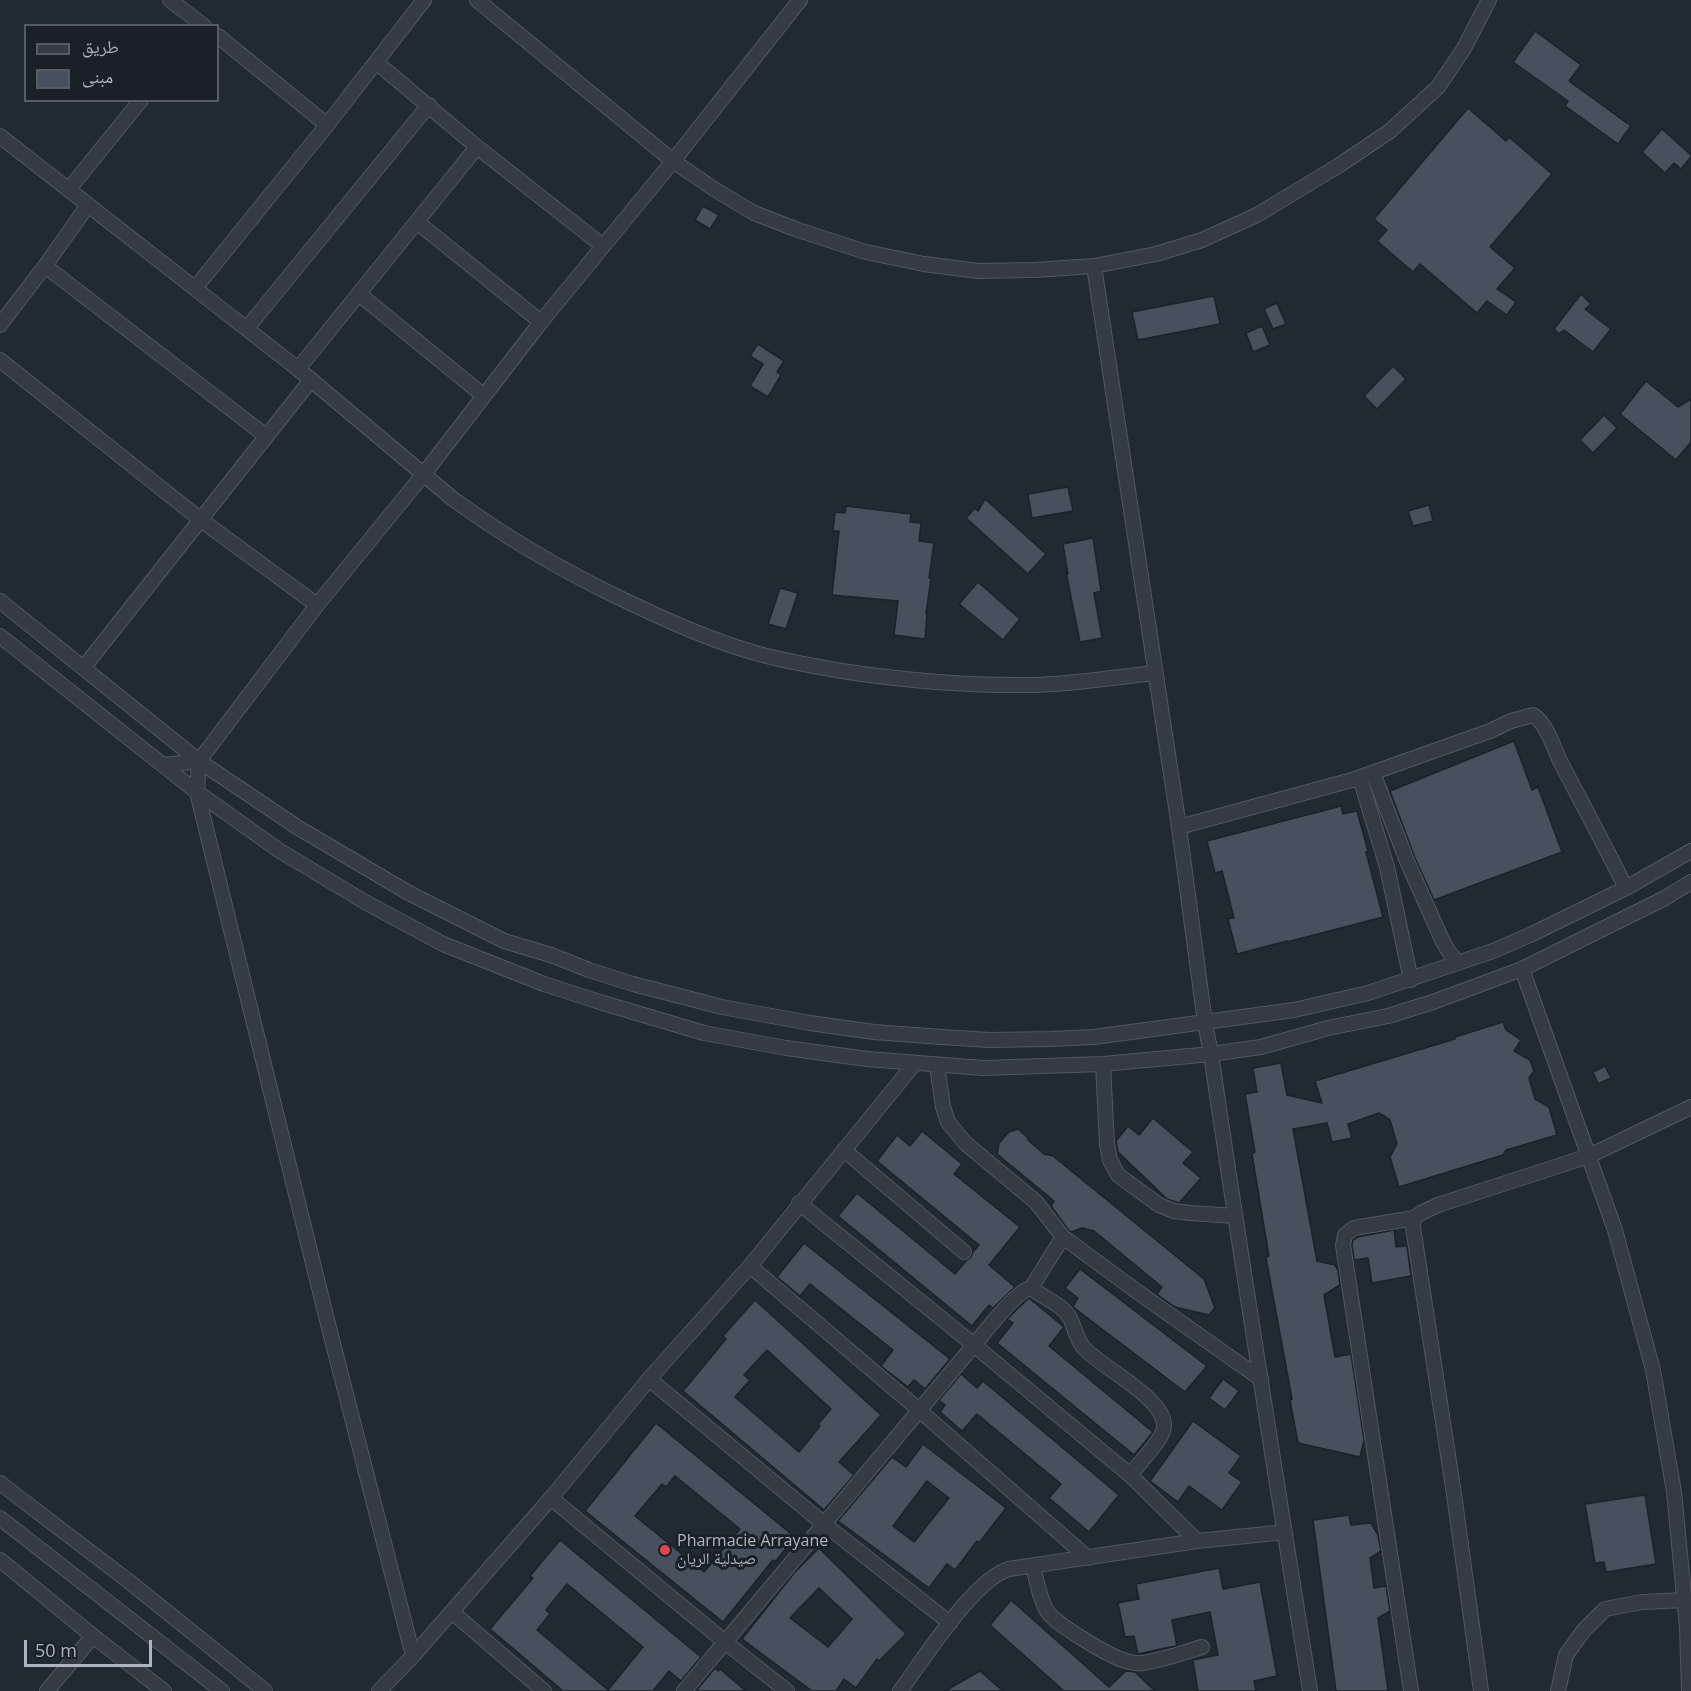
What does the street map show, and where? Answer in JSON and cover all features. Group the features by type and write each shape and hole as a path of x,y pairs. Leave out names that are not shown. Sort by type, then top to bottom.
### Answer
{"street":[{"path":"170,0 202,24"},
{"path":"196,287 327,125 424,0"},
{"path":"477,0 673,161 754,213 866,252 924,264 978,270 1035,270 1094,266 1156,254 1202,240 1257,215 1338,166 1390,131 1438,87 1463,50 1490,0"},
{"path":"413,1656 197,792 200,761 317,605 800,0"},
{"path":"219,37 327,125"},
{"path":"376,62 477,147 603,246"},
{"path":"69,189 139,102"},
{"path":"247,328 429,105"},
{"path":"0,136 196,287 478,518 536,555 588,583 705,637 760,654 813,666 902,680 968,684 1035,685 1156,673"},
{"path":"298,369 477,147"},
{"path":"0,325 88,205"},
{"path":"417,222 541,322"},
{"path":"45,266 266,436"},
{"path":"1094,266 1179,827 1205,1023 1310,1691"},
{"path":"359,294 484,396"},
{"path":"0,360 201,520 317,605"},
{"path":"84,667 311,380"},
{"path":"0,601 200,761 297,827 407,892 504,941 633,984 722,1007 874,1032 989,1040 1094,1037 1294,1010 1368,993 1493,951 1626,888 1691,851"},
{"path":"0,636 197,792 280,851 365,902 443,944 544,984 704,1033 786,1048 867,1059 982,1068 1103,1064 1261,1047 1328,1028 1388,1016 1522,969 1665,898 1691,882"},
{"path":"1179,827 1366,775 1533,715 1545,727 1559,759 1626,888"},
{"path":"163,765 200,761"},
{"path":"1366,775 1445,947 1458,963"},
{"path":"1366,775 1411,980"},
{"path":"1387,867 1407,861"},
{"path":"1522,969 1615,1230 1653,1370 1674,1492 1688,1627 1689,1691"},
{"path":"379,1691 452,1612 551,1498 649,1379 750,1266 915,1063"},
{"path":"1103,1064 1107,1144 1110,1160 1118,1174 1159,1205 1174,1211 1235,1216"},
{"path":"938,1065 943,1107 948,1122 954,1132 977,1155 1036,1202 1063,1237 1261,1379"},
{"path":"1411,1691 1343,1245 1345,1235 1354,1228 1414,1218 1438,1205 1589,1156 1691,1107"},
{"path":"844,1150 964,1252"},
{"path":"799,1203 1130,1475 1197,1541"},
{"path":"1414,1218 1413,1227 1454,1494 1481,1691"},
{"path":"684,1691 974,1345 1022,1292 1031,1288 1063,1237"},
{"path":"750,1266 1088,1558"},
{"path":"1031,1288 1067,1312 1084,1349 1149,1399 1160,1412 1164,1422 1164,1431 1130,1475"},
{"path":"649,1379 824,1524 950,1623"},
{"path":"0,1483 131,1583 265,1691"},
{"path":"551,1498 788,1691"},
{"path":"0,1518 222,1691"},
{"path":"901,1690 950,1623 975,1594 1004,1571 1197,1541 1285,1532"},
{"path":"0,1560 164,1691"},
{"path":"1033,1566 1043,1602 1053,1618 1120,1659 1132,1663 1143,1663 1202,1647"},
{"path":"1558,1691 1566,1655 1584,1630 1605,1609 1642,1602 1684,1599"},
{"path":"452,1612 544,1691"},
{"path":"47,1691 93,1635"}],"building":[{"path":"1535,31 1581,65 1569,81 1631,126 1618,144 1565,106 1568,101 1513,62"},
{"path":"1468,108 1506,141 1509,137 1552,174 1490,247 1515,268 1497,289 1516,302 1507,315 1487,301 1477,313 1420,264 1413,272 1377,241 1387,230 1374,219"},
{"path":"1662,129 1691,155 1681,169 1674,163 1665,173 1642,152"},
{"path":"703,206 719,215 710,229 695,220"},
{"path":"1581,294 1591,304 1585,309 1611,329 1593,352 1564,330 1559,334 1554,329"},
{"path":"1214,296 1220,324 1138,340 1132,312"},
{"path":"1277,303 1286,324 1273,329 1264,309"},
{"path":"1262,326 1270,345 1253,352 1246,333"},
{"path":"758,344 784,361 777,372 781,375 768,397 750,386 763,364 750,356"},
{"path":"1393,366 1406,379 1377,409 1364,396"},
{"path":"1646,381 1678,407 1691,399 1691,442 1676,460 1620,414"},
{"path":"1604,415 1617,428 1593,453 1580,440"},
{"path":"1068,487 1073,511 1032,518 1028,494"},
{"path":"985,499 1046,554 1028,574 966,518 975,508 978,511"},
{"path":"1429,505 1433,521 1413,526 1408,511"},
{"path":"846,506 911,514 910,522 921,523 919,541 934,543 925,639 894,635 898,601 832,595 839,531 833,531 835,512 845,513"},
{"path":"1093,538 1101,591 1094,593 1102,638 1080,642 1066,572 1068,574 1063,544"},
{"path":"978,582 1020,619 1003,640 959,604"},
{"path":"780,588 798,593 786,629 768,624"},
{"path":"1514,741 1532,790 1538,787 1562,852 1434,900 1415,858 1390,791"},
{"path":"1341,806 1343,814 1357,811 1383,917 1237,954 1228,919 1234,918 1222,871 1215,873 1207,841"},
{"path":"1503,1022 1506,1030 1521,1040 1514,1051 1530,1060 1534,1071 1529,1078 1535,1099 1549,1107 1557,1135 1506,1150 1503,1155 1399,1187 1390,1157 1397,1144 1390,1120 1379,1113 1348,1124 1352,1138 1332,1142 1327,1123 1293,1129 1317,1261 1335,1265 1338,1270 1340,1285 1324,1295 1335,1357 1351,1354 1364,1440 1360,1457 1298,1443 1266,1258 1269,1256 1252,1154 1255,1152 1245,1094 1257,1092 1253,1068 1281,1063 1287,1095 1322,1103 1315,1081 1455,1039 1455,1037"},
{"path":"1605,1066 1611,1078 1598,1084 1593,1072"},
{"path":"1153,1118 1193,1152 1183,1163 1201,1178 1179,1203 1167,1199 1118,1152 1116,1141 1128,1126 1139,1135"},
{"path":"1018,1129 1044,1154 1053,1156 1204,1279 1215,1308 1209,1315 1175,1307 1162,1298 1157,1294 1162,1287 1094,1231 1082,1228 1069,1231 1051,1206 1054,1201 997,1154 999,1143 1009,1132"},
{"path":"922,1131 962,1164 954,1174 1020,1227 989,1265 1015,1287 993,1308 989,1305 972,1326 838,1216 857,1193 955,1274 979,1245 877,1161 897,1135 910,1146"},
{"path":"1394,1230 1396,1247 1407,1246 1411,1276 1372,1283 1368,1258 1354,1260 1353,1240"},
{"path":"804,1243 950,1359 925,1389 914,1380 908,1387 881,1366 893,1350 810,1284 800,1296 777,1277"},
{"path":"1080,1269 1207,1366 1185,1392 1073,1307 1078,1298 1065,1288"},
{"path":"1029,1298 1064,1327 1049,1346 1153,1432 1134,1455 997,1343 1013,1323 1007,1319"},
{"path":"755,1300 881,1415 839,1462 854,1475 824,1510 683,1391 726,1339 723,1336","holes":["767,1350 831,1409 799,1452 735,1397 750,1380 744,1375"]},
{"path":"961,1374 977,1388 983,1381 1119,1495 1089,1532 1049,1498 1061,1484 977,1414 962,1431 940,1412 945,1405 939,1400"},
{"path":"1223,1379 1239,1391 1225,1410 1209,1398"},
{"path":"1193,1421 1241,1456 1229,1473 1242,1482 1222,1510 1189,1486 1178,1502 1150,1481"},
{"path":"656,1423 795,1537 775,1562 773,1560 723,1622 585,1511","holes":["675,1476 740,1529 704,1572 635,1516 662,1484 666,1487"]},
{"path":"923,1444 1006,1508 955,1570 947,1564 929,1588 838,1521 892,1457 906,1467","holes":["927,1481 949,1498 914,1542 893,1526"]},
{"path":"1645,1495 1656,1564 1606,1572 1604,1562 1595,1563 1585,1504"},
{"path":"1349,1515 1351,1525 1371,1523 1378,1535 1381,1551 1370,1558 1374,1588 1386,1586 1390,1611 1378,1618 1388,1691 1336,1691 1313,1520"},
{"path":"560,1540 701,1657 681,1681 669,1671 653,1691 563,1691 490,1629 533,1578 530,1576","holes":["567,1584 643,1647 608,1690 537,1630 550,1614 546,1610"]},
{"path":"819,1548 906,1634 879,1661 877,1659 856,1688 844,1679 836,1691 812,1691 742,1639 795,1572","holes":["819,1588 852,1619 828,1647 790,1618"]},
{"path":"1219,1568 1223,1589 1260,1582 1277,1676 1254,1681 1256,1691 1198,1691 1193,1660 1218,1655 1210,1612 1172,1620 1177,1646 1138,1654 1134,1636 1125,1637 1118,1603 1139,1599 1136,1584"},
{"path":"1011,1600 1109,1687 1126,1671 1135,1672 1155,1691 1064,1691 990,1625"},
{"path":"715,1668 718,1671 720,1669 746,1691 696,1691"},
{"path":"980,1671 1003,1691 945,1691"}],"place":[{"name":"Pharmacie Arrayane صيدلية الريان","path":"665,1550"}]}
